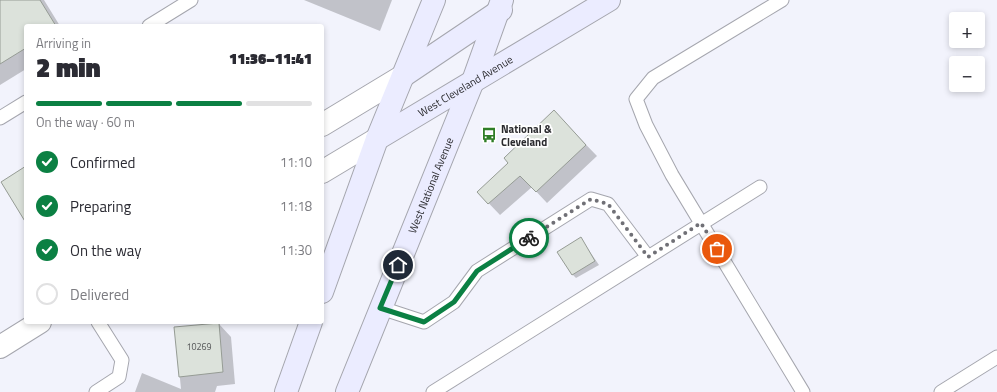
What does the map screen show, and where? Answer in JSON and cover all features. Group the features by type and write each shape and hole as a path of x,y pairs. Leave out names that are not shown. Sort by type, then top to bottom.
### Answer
{"main road":[{"path":"324,277 328,248 377,139 434,0"},
{"path":"403,76 500,6 518,0"},
{"name":"West Cleveland Avenue","path":"377,139 609,0"},
{"name":"West National Avenue","path":"347,392 473,81 500,6"},
{"path":"286,392 310,324"}],"street":[{"path":"324,124 403,76"},
{"name":"West Cleveland Avenue","path":"324,171 377,139"},
{"path":"0,347 37,324"}],"lane":[{"path":"152,24 191,0"},
{"path":"782,0 653,78 636,99 646,125 669,168 803,392"},
{"path":"0,118 24,103"},
{"path":"433,392 760,187"},
{"path":"380,308 424,322 454,302 477,271 591,199 608,204 648,257"},
{"path":"96,392 119,377 122,360 99,324"},
{"path":"941,392 997,357"}],"building":[{"path":"0,0 40,0 55,24 24,24 24,49 0,64"},
{"path":"554,110 586,145 536,192 520,176 488,204 477,192 508,163 504,158"},
{"path":"24,167 24,220 1,182"},
{"path":"581,237 595,261 572,275 557,252"},
{"path":"219,324 223,372 179,377 174,327"}],"way so far":[{"path":"529,238 591,199 608,204 648,257 701,223 717,249"}],"place":[{"name":"National & Cleveland","path":"489,135"}],"route":[{"path":"398,265 380,308 424,322 454,302 477,271 529,238"}]}
